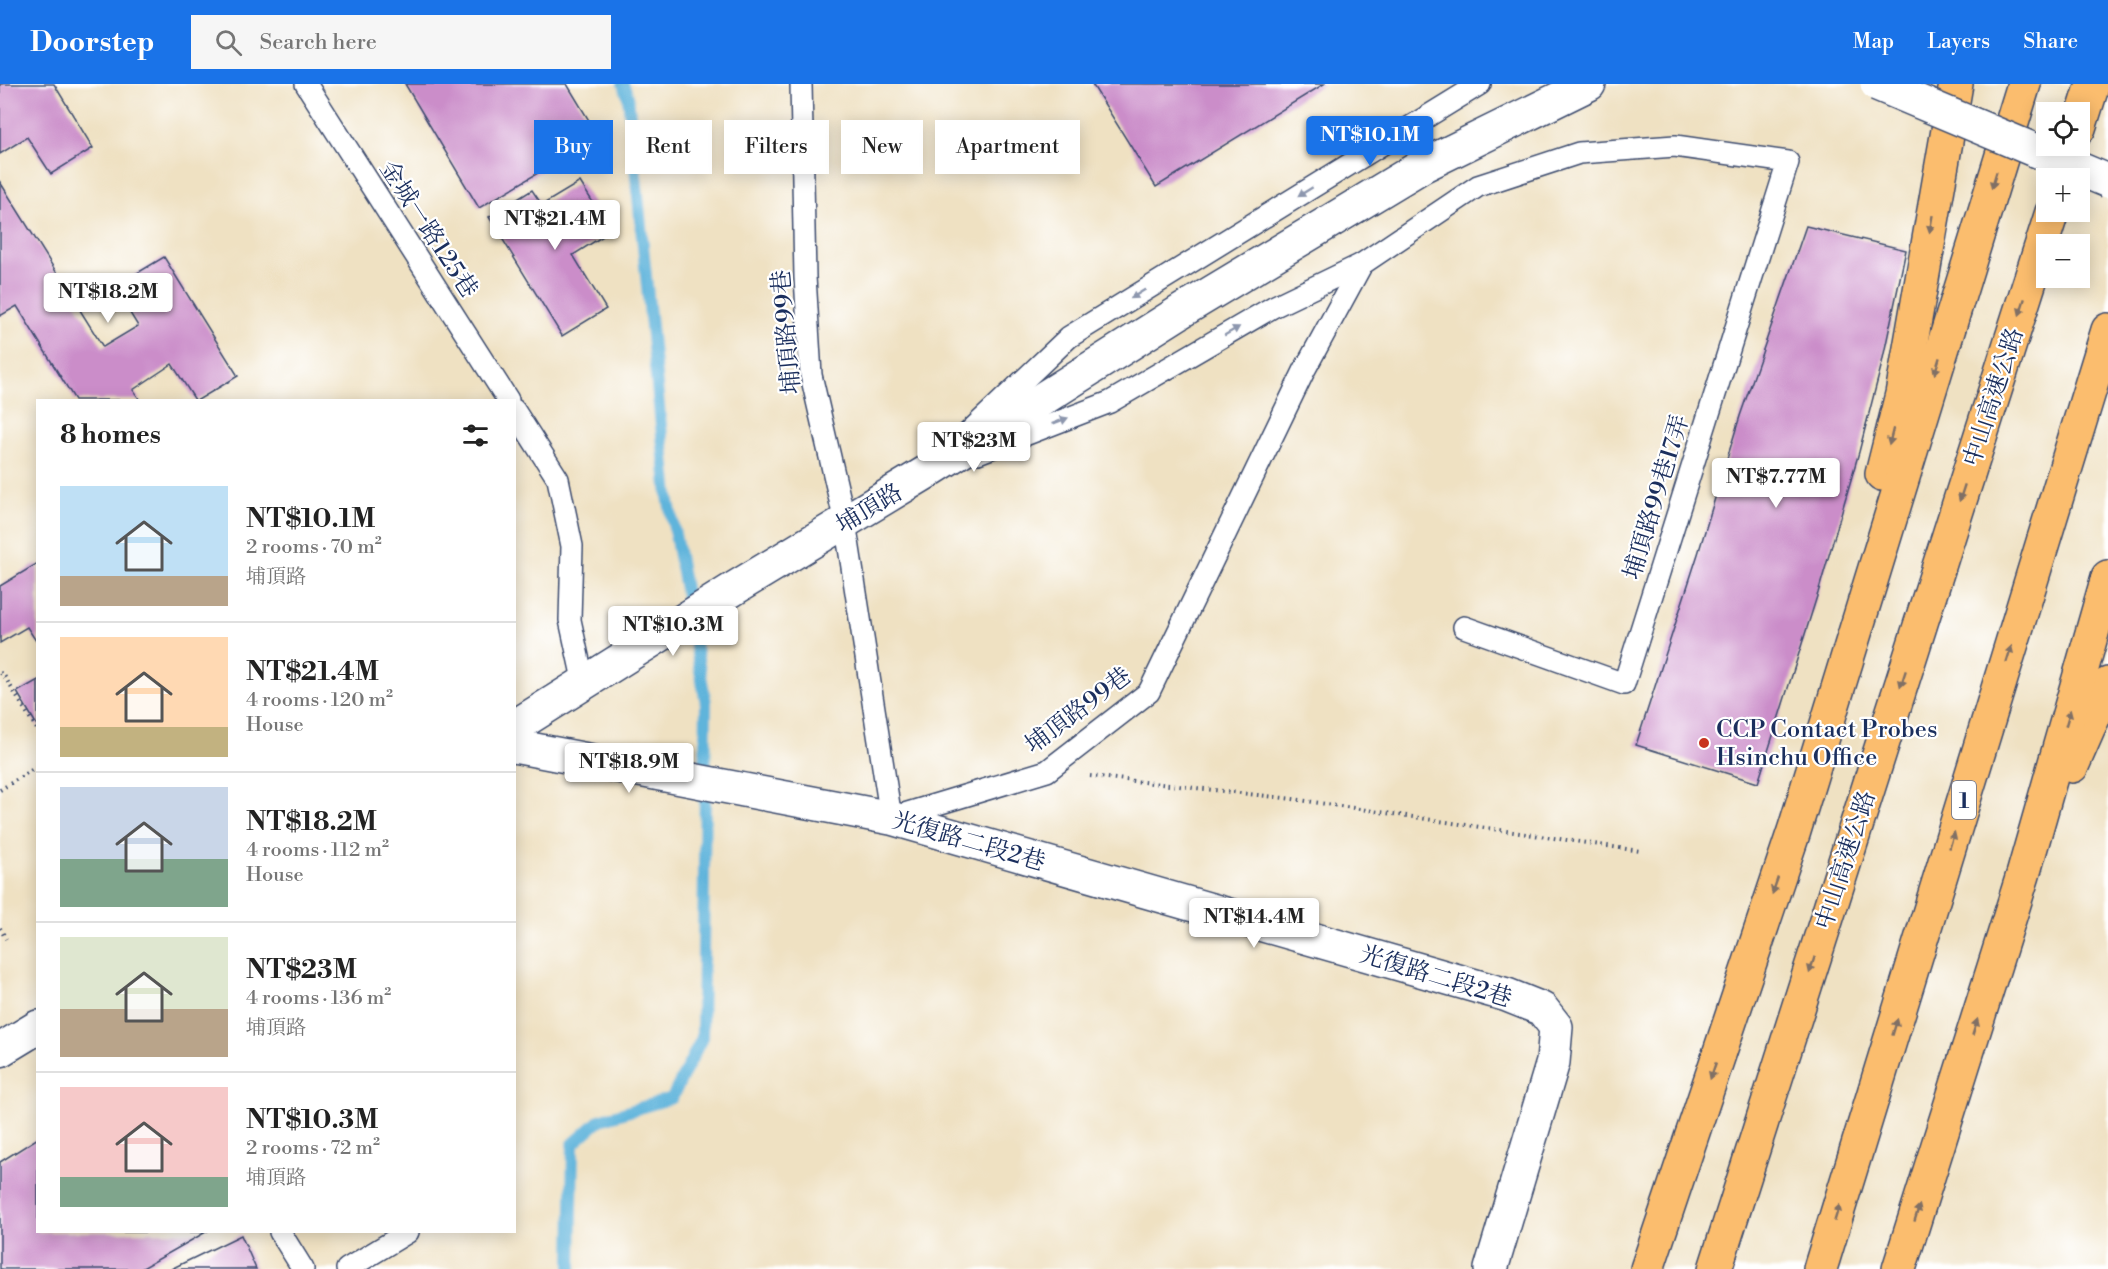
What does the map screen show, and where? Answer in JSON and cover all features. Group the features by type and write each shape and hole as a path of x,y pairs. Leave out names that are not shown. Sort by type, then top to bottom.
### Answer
{"highway":[{"path":"1794,831 1902,394 1956,84"},
{"path":"1647,1269 1794,831 2024,84"},
{"path":"2087,102 2093,84"},
{"name":"中山高速公路","path":"1714,1269 2049,222"},
{"name":"1","path":"1820,1269 2108,330"},
{"path":"1899,1269 2023,875 2108,577"},
{"path":"2023,875 2108,684"}],"street":[{"name":"埔頂路","path":"516,727 1183,310 1422,166 1590,84"},
{"path":"1877,84 2108,181"},
{"name":"光復路二段2巷","path":"516,746 891,818 1507,996 1542,1009 1556,1027 1553,1062 1491,1269"},
{"path":"0,1050 36,1028"}],"lane":[{"name":"金城一路125巷","path":"306,84 507,399"},
{"name":"埔頂路99巷","path":"801,84 805,277 811,375 845,522 891,818 1047,771 1149,692 1305,369 1362,264 1478,186 1579,153 1674,146 1788,162"},
{"path":"927,472 1069,337 1480,84"},
{"name":"埔頂路99巷17弄","path":"1464,627 1624,684 1788,162"},
{"path":"927,472 1110,402 1273,307 1362,264"},
{"path":"516,413 558,479 572,546 570,620 584,684"},
{"path":"281,1233 303,1269"},
{"path":"347,1269 406,1233"}],"path":[{"path":"0,673 3,674 36,728"},
{"path":"0,790 36,767"},
{"path":"1047,771 1293,798 1640,851"},
{"path":"0,928 6,939"}],"building":[{"path":"0,84 54,84 93,148 51,174 27,137 0,154"},
{"path":"405,84 567,84 589,120 534,120 534,174 536,174 479,208"},
{"path":"1092,84 1324,84 1156,187"},
{"path":"0,182 103,347 138,326 114,287 164,257 238,376 200,399 194,399 172,364 133,390 139,399 74,399 17,306 0,316"},
{"path":"580,182 611,231 573,255 606,309 562,336 489,217 532,190 542,205"},
{"path":"1806,226 1906,250 1882,363 1859,452 1818,593 1758,783 1636,745 1740,416"},
{"path":"36,564 36,641 27,627 0,643 0,586"},
{"path":"36,681 36,724 17,692"},
{"path":"36,1139 36,1233 204,1233 141,1269 0,1269 0,1162"},
{"path":"241,1235 256,1269 171,1269"}],"waterway":[{"path":"571,1269 573,1144 600,1120 672,1098 702,1038 706,703 668,496 628,96 623,84"}],"place":[{"name":"CCP Contact Probes Hsinchu Office","path":"1704,743"}]}
